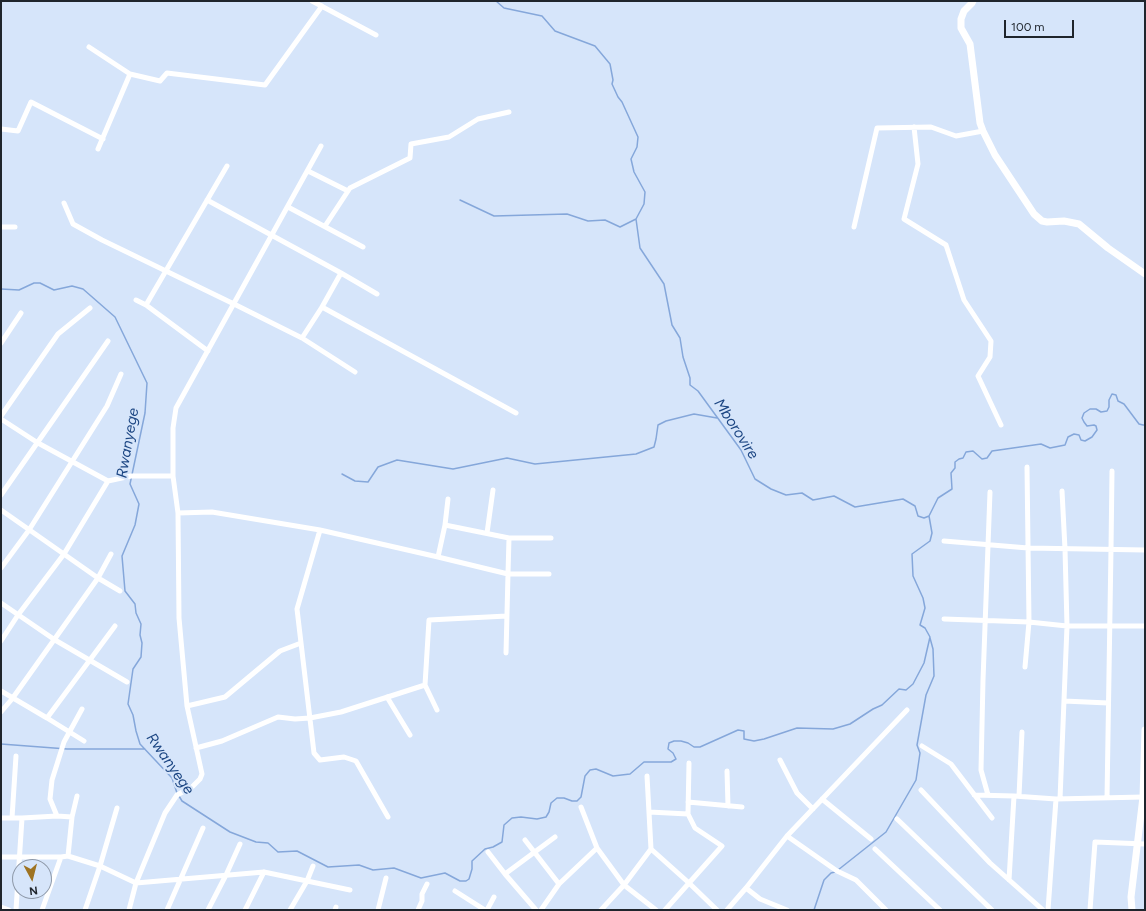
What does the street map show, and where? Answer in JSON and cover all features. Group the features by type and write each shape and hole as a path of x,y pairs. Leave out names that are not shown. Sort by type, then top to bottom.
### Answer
{"street":[{"path":"312,1 376,35"},
{"path":"973,1 964,11 961,19 961,28 970,44 980,123 999,161 1034,214 1042,221 1064,221 1079,224 1108,248 1145,274"},
{"path":"89,47 130,74 160,81 167,73 264,85 322,6"},
{"path":"98,149 130,74"},
{"path":"1,129 18,131 31,102 103,139"},
{"path":"324,226 350,188 410,158 411,144 449,137 478,119 508,112"},
{"path":"914,127 918,164 904,219 946,245 964,300 991,341 990,357 978,376 1001,425"},
{"path":"854,227 876,128 931,127 956,136 983,131"},
{"path":"129,910 136,883 165,813 177,795 192,787 200,780 202,774 187,706 179,618 178,513 173,476 173,428 176,408 321,146"},
{"path":"146,305 226,166"},
{"path":"308,171 348,191"},
{"path":"207,200 377,294"},
{"path":"64,203 73,224 102,240 302,338 355,372"},
{"path":"288,207 363,247"},
{"path":"1,227 15,227"},
{"path":"302,338 322,307 341,273"},
{"path":"136,300 146,305 208,351"},
{"path":"322,307 516,413"},
{"path":"90,308 58,334 1,418 38,443 108,481 131,476 173,476"},
{"path":"1,343 21,313"},
{"path":"1,495 108,341"},
{"path":"1,568 29,530 107,406 121,374"},
{"path":"1025,667 1029,622 1027,467"},
{"path":"1107,798 1112,471"},
{"path":"1,641 18,615 64,554 108,481"},
{"path":"487,533 493,490"},
{"path":"1048,910 1058,799 1067,626 1062,491"},
{"path":"988,794 982,770 985,620 990,492"},
{"path":"438,557 446,525 448,499"},
{"path":"1,510 98,578 120,591"},
{"path":"178,513 212,512 320,530 508,574 549,574"},
{"path":"446,525 509,538 551,538"},
{"path":"320,530 297,609 314,753 320,760 344,757 356,762 388,817"},
{"path":"506,653 509,538"},
{"path":"944,541 1028,548 1145,550"},
{"path":"1,712 55,640 98,578 111,554"},
{"path":"1,603 55,640 126,682"},
{"path":"438,710 425,685 429,620 507,616"},
{"path":"944,619 1029,622 1067,626 1145,626"},
{"path":"47,718 115,626"},
{"path":"187,706 225,697 280,651 301,643"},
{"path":"196,748 222,741 278,717 310,718 341,712 425,685"},
{"path":"1,691 84,741"},
{"path":"387,697 410,735"},
{"path":"1064,701 1108,703"},
{"path":"57,816 50,799 52,780 64,742 82,709"},
{"path":"727,910 787,836 907,710"},
{"path":"1132,910 1131,897 1141,844 1145,730"},
{"path":"1009,880 1022,732"},
{"path":"922,746 951,764 992,818"},
{"path":"12,818 16,756"},
{"path":"780,760 797,793 813,809"},
{"path":"665,910 722,846 695,828 688,814 689,763"},
{"path":"728,771 728,806"},
{"path":"600,910 624,885 651,849 647,776"},
{"path":"922,790 990,863 1042,910"},
{"path":"974,795 988,794 1058,799 1143,796"},
{"path":"68,856 72,817 77,796"},
{"path":"822,799 871,839"},
{"path":"688,802 742,807"},
{"path":"581,807 597,848 624,885 656,910"},
{"path":"85,910 117,808"},
{"path":"649,812 688,814"},
{"path":"1,818 57,816 72,817"},
{"path":"16,910 22,818"},
{"path":"897,819 992,910"},
{"path":"167,910 203,828"},
{"path":"787,836 837,871 856,880 886,910"},
{"path":"505,874 555,837"},
{"path":"525,840 559,884"},
{"path":"1090,910 1095,842 1141,844"},
{"path":"208,910 240,844"},
{"path":"541,910 559,884 597,848"},
{"path":"651,849 717,910"},
{"path":"875,849 940,910"},
{"path":"488,852 536,910"},
{"path":"1,857 68,856 100,866 136,883 264,872 350,890"},
{"path":"42,910 61,857"},
{"path":"290,910 313,866"},
{"path":"245,910 264,872"},
{"path":"378,910 386,878"},
{"path":"418,910 422,901 422,894 427,884"},
{"path":"746,888 760,899 787,910"},
{"path":"455,891 486,910 494,897"},
{"path":"1,907 9,910"}],"waterway":[{"name":"Mborovire","path":"496,1 504,8 542,16 555,31 595,46 610,64 613,80 612,84 638,137 637,147 631,159 634,172 645,192 644,204 636,219 640,248 664,284 672,325 680,338 683,357 690,378 690,385 698,391 741,450 755,479 771,489 786,495 802,493 813,500 834,496 855,507 903,499 915,506 918,516 924,518 929,516 938,498 952,489 951,473 955,468 955,462 963,458 966,452 973,451 982,459 987,458 992,451 1041,444 1050,448 1065,445 1068,437 1074,434 1079,435 1081,440 1085,441 1092,437 1097,430 1096,426 1094,425 1087,426 1082,418 1084,413 1090,409 1096,409 1101,412 1107,411 1112,394 1116,395 1118,401 1124,404 1139,424 1145,425"},
{"path":"460,200 494,216 567,214 588,221 605,220 620,227 636,219"},
{"name":"Rwanyege","path":"1,289 19,290 34,283 40,283 54,290 72,286 83,289 115,317 147,383 145,413 130,484 139,504 135,525 122,556 125,591 135,604 136,613 141,624 140,635 142,643 141,657 133,669 128,704 133,715 140,744 172,778 177,793"},
{"path":"342,474 355,481 368,482 378,467 397,460 453,469 507,458 535,464 636,454 654,447 658,425 666,421 694,414 717,418"},
{"name":"Rwanyege","path":"179,796 182,801 230,832 256,842 268,843 278,852 297,851 328,867 359,865 373,870 394,868 421,878 445,873 460,881 466,881 469,879 472,869 472,861 485,849 502,842 504,825 512,818 521,817 537,819 546,817 551,803 557,798 577,801 581,797 585,776 590,770 596,769 613,776 630,774 644,762 671,762 676,759 673,753 668,749 669,743 681,741 694,747 700,747 738,730 744,731 744,739 754,741 797,728 833,729 850,724 882,705 899,689 906,690 913,684 924,663 930,637 925,628 920,625 925,608 923,598 913,576 912,554 930,541 932,533 929,516"},
{"path":"838,870 886,832 916,780 920,753 917,745 926,695 934,676 933,649 930,638"},
{"path":"1,744 67,749 145,749"},
{"path":"814,910 824,880 831,873 835,872"}]}
